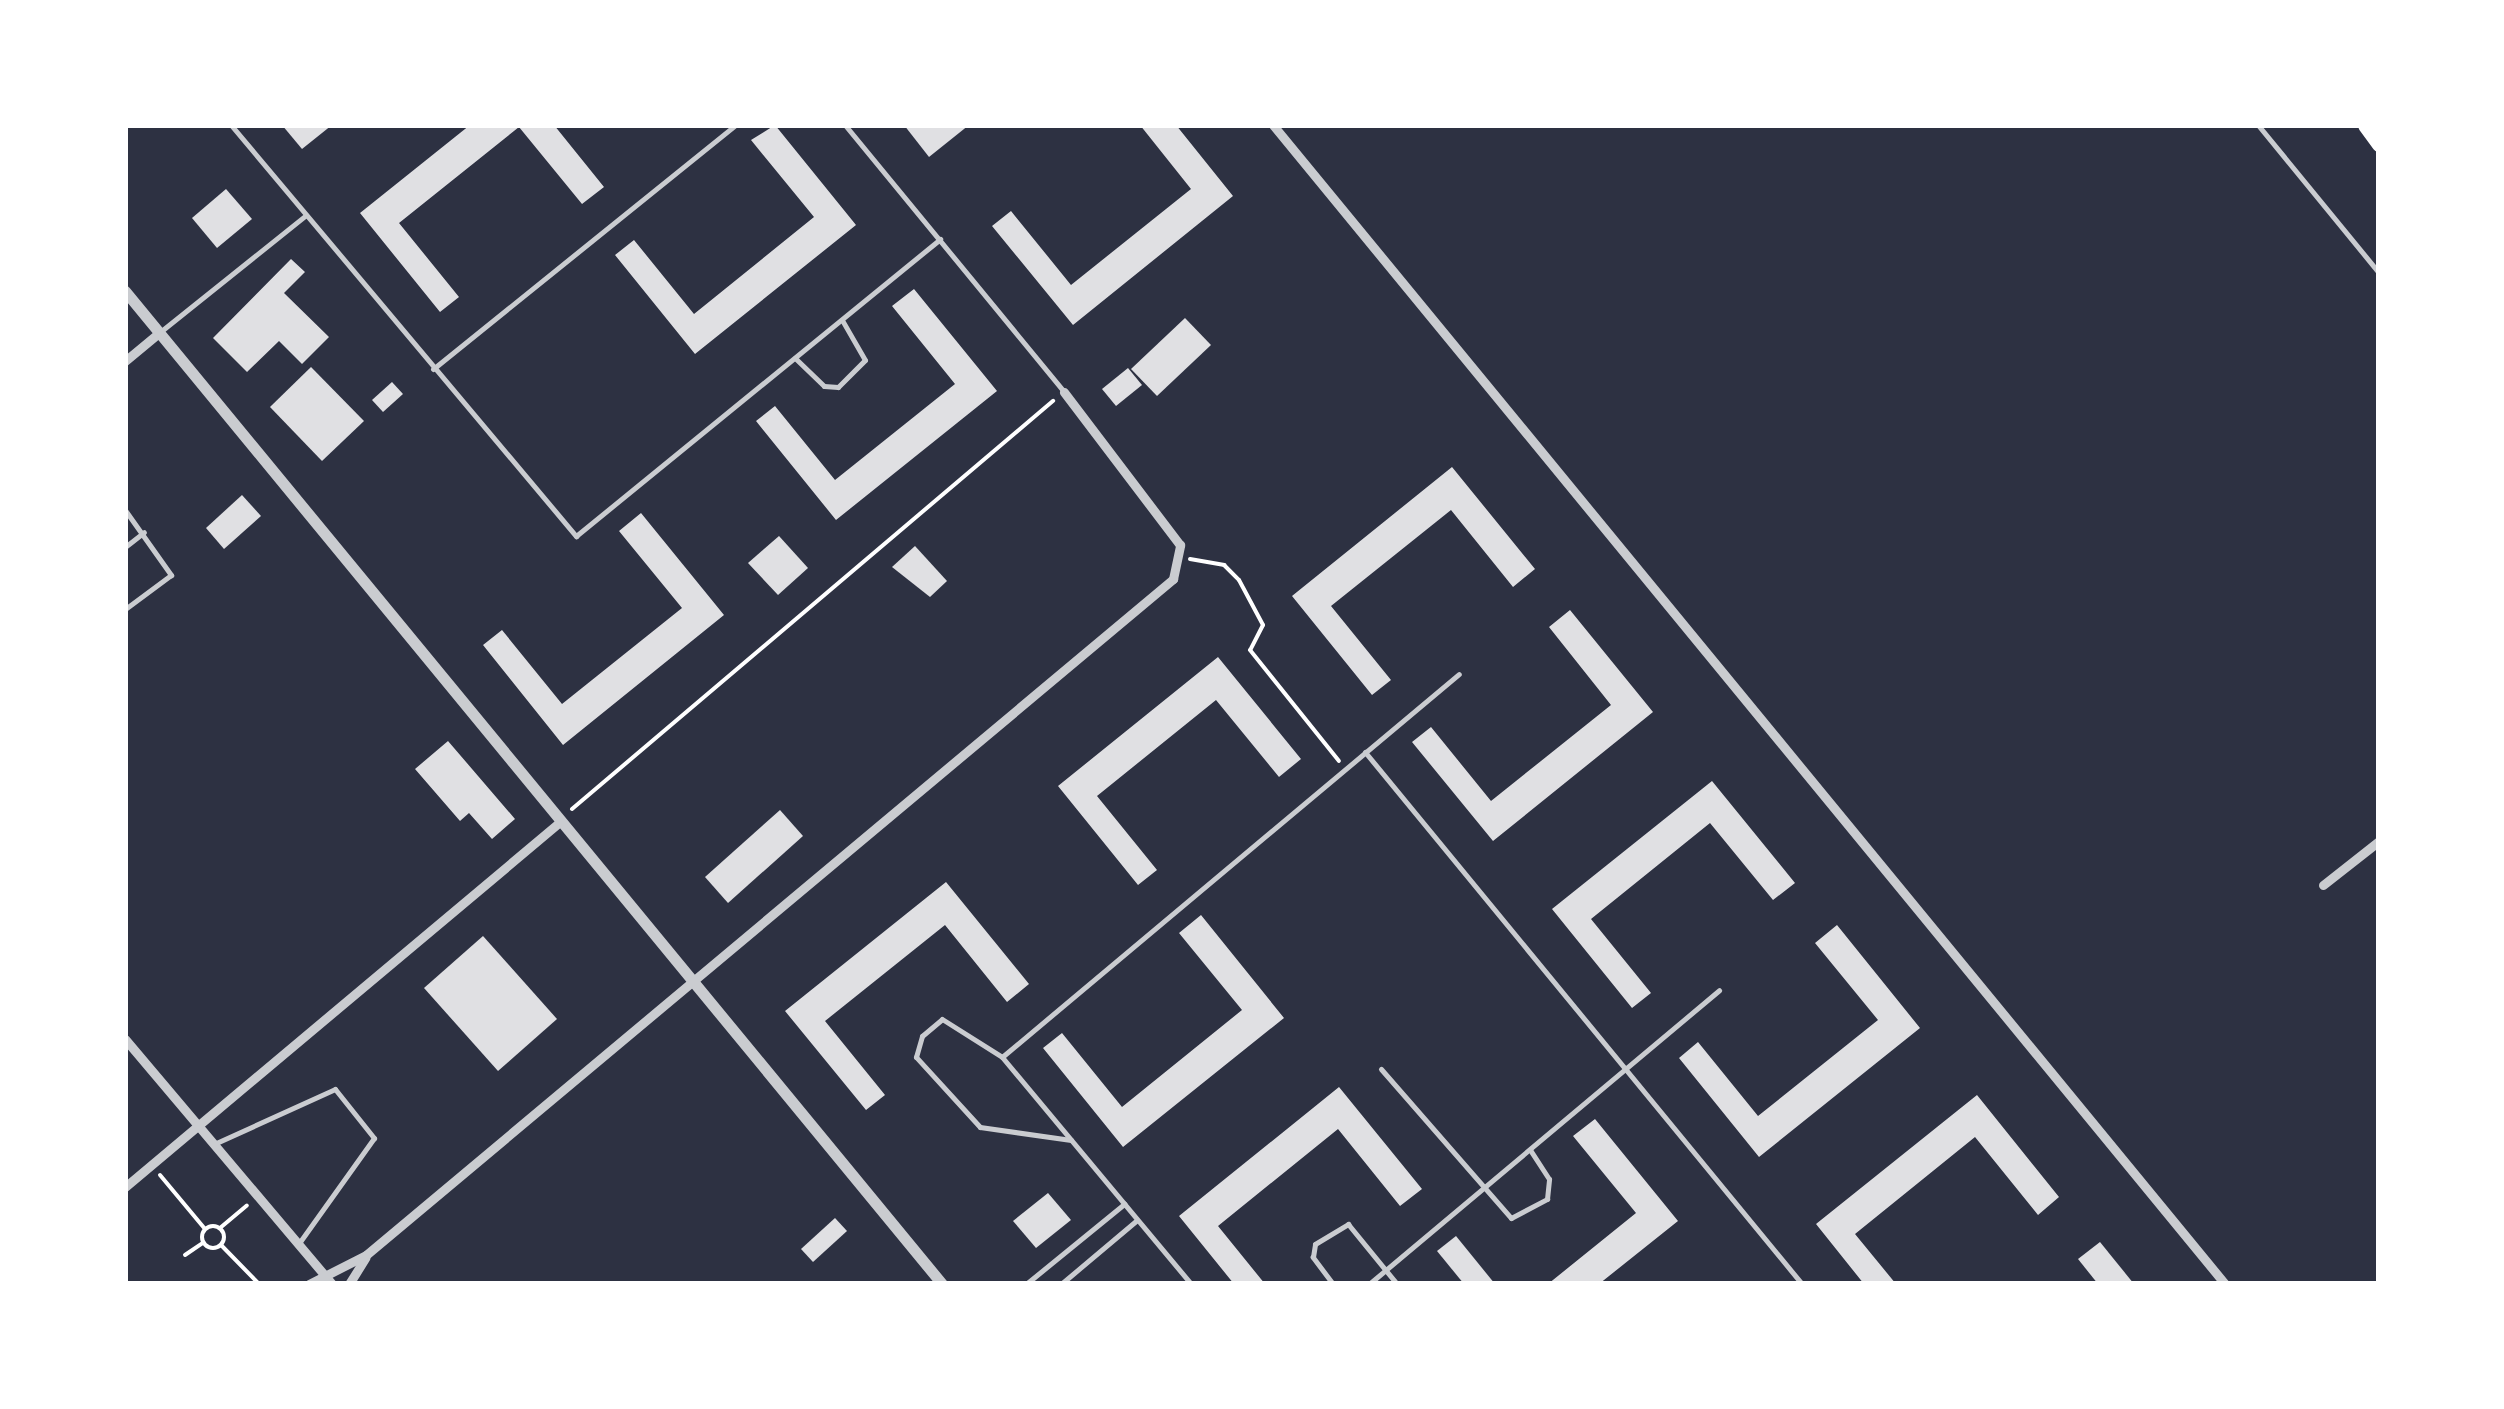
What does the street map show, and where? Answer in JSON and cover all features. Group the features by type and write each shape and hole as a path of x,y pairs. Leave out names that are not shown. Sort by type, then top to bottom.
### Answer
{"highway":[{"path":"2365,125 2379,144"}],"street":[{"path":"1273,125 2225,1284"},
{"path":"125,292 942,1284"},
{"path":"125,361 160,332"},
{"path":"309,1284 323,1273 366,1255 1173,579 1180,560 1180,545 1064,392"},
{"path":"125,1187 561,821"},
{"path":"2323,885 2379,841"},
{"path":"125,1039 332,1284"},
{"path":"350,1284 366,1255"}],"lane":[{"path":"231,125 576,536 940,239"},
{"path":"434,369 735,125"},
{"path":"846,125 1064,392"},
{"path":"2258,125 2379,273"},
{"path":"160,332 306,215"},
{"path":"795,358 824,386 838,387 866,348 842,320"},
{"path":"125,510 144,532 170,575 125,609"},
{"path":"125,547 144,532"},
{"path":"1002,1057 1459,674"},
{"path":"1364,752 1802,1284"},
{"path":"1368,1284 1719,990"},
{"path":"1071,1140 980,1127 916,1057 942,1020 1002,1057 1191,1284"},
{"path":"1382,1069 1480,1190 1522,1219 1547,1198 1550,1179 1530,1150"},
{"path":"211,1145 336,1089 374,1138 298,1245"},
{"path":"1026,1284 1124,1204"},
{"path":"1061,1284 1137,1220"},
{"path":"1333,1284 1313,1258 1334,1225 1348,1224 1398,1284"}],"path":[{"path":"561,821 1064,392"},
{"path":"1180,560 1224,565 1239,580 1263,625 1250,650 1345,769"},
{"path":"152,1165 205,1229 203,1243"},
{"path":"205,1229 220,1228 257,1197"},
{"path":"220,1228 221,1245"},
{"path":"185,1255 203,1243 221,1245 259,1284"}],"building":[{"path":"282,125 332,125 302,149"},
{"path":"470,125 554,125 604,187 582,204 519,127 399,223 459,297 440,312 360,213"},
{"path":"775,125 856,225 695,354 615,255 634,240 694,314 814,217 751,140"},
{"path":"904,125 969,125 929,157"},
{"path":"1140,125 1176,125 1233,196 1073,325 992,226 1011,211 1071,285 1191,189"},
{"path":"226,189 252,219 217,248 192,218"},
{"path":"291,259 305,272 284,293 329,337 302,364 279,341 247,372 213,338"},
{"path":"914,289 997,391 836,520 756,421 775,406 835,480 955,384 892,306"},
{"path":"1185,318 1211,345 1157,396 1131,369"},
{"path":"311,367 364,421 322,461 270,407"},
{"path":"1128,368 1142,385 1116,406 1102,389"},
{"path":"392,382 403,394 383,412 372,400"},
{"path":"1452,467 1535,569 1513,587 1451,510 1331,606 1391,680 1372,695 1292,596"},
{"path":"242,495 261,516 224,549 206,528"},
{"path":"641,513 724,615 563,745 483,645 502,630 562,704 682,608 619,531"},
{"path":"779,536 808,568 778,595 748,563"},
{"path":"915,546 947,581 930,597 892,567"},
{"path":"1570,610 1653,712 1493,841 1412,742 1431,727 1491,801 1611,705 1549,627"},
{"path":"1218,657 1301,759 1279,777 1216,700 1097,796 1157,870 1138,885 1058,786"},
{"path":"448,741 515,819 492,839 469,813 460,821 415,769"},
{"path":"1712,781 1795,883 1773,900 1710,823 1591,919 1651,993 1632,1008 1552,909"},
{"path":"780,810 803,836 728,903 705,877"},
{"path":"946,882 1029,984 1007,1002 945,925 825,1021 885,1095 866,1110 785,1011"},
{"path":"1201,915 1284,1018 1123,1147 1043,1048 1062,1033 1122,1107 1242,1010 1179,933"},
{"path":"1837,925 1920,1028 1759,1157 1679,1058 1698,1042 1758,1116 1878,1020 1815,943"},
{"path":"483,936 557,1019 498,1071 424,988"},
{"path":"1339,1087 1422,1189 1400,1206 1338,1129 1218,1226 1265,1284 1234,1284 1179,1216"},
{"path":"1977,1095 2059,1197 2038,1215 1975,1137 1855,1234 1896,1284 1864,1284 1816,1224"},
{"path":"1595,1119 1678,1221 1599,1284 1548,1284 1636,1213 1573,1136"},
{"path":"1048,1193 1071,1220 1036,1248 1013,1221"},
{"path":"835,1218 847,1231 813,1262 801,1249"},
{"path":"1456,1236 1495,1284 1464,1284 1437,1251"},
{"path":"2100,1242 2134,1284 2098,1284 2078,1259"}]}
